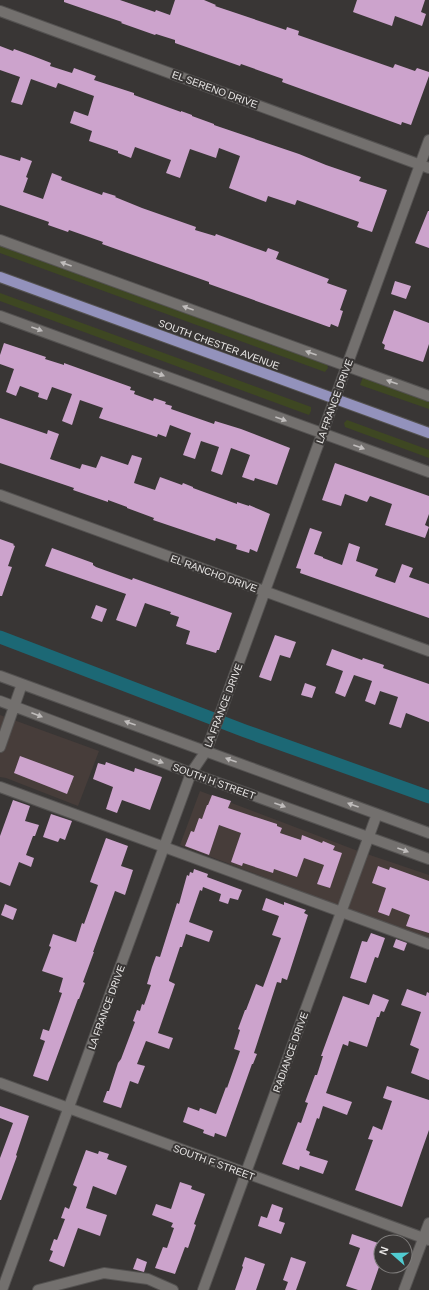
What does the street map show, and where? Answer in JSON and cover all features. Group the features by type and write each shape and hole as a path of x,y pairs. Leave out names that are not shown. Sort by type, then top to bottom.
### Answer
{"main road":[{"name":"SOUTH CHESTER AVENUE","path":"0,277 429,433"}],"street":[{"name":"EL SERENO DRIVE","path":"0,11 425,166"},
{"name":"LA FRANCE DRIVE","path":"2,1290 191,773 206,751 347,366 425,166 429,140"},
{"path":"0,240 429,396"},
{"path":"0,316 429,472"},
{"name":"EL RANCHO DRIVE","path":"0,495 429,651"},
{"path":"0,676 429,833"},
{"path":"0,747 22,684"},
{"name":"SOUTH H STREET","path":"0,701 191,773 429,859"},
{"path":"0,787 429,944"},
{"name":"RADIANCE DRIVE","path":"203,1290 377,814"},
{"name":"SOUTH F STREET","path":"0,1083 426,1239"},
{"path":"404,1290 426,1239 429,1223"},
{"path":"38,1290 104,1273 148,1279 173,1290"}],"shaded area":[{"path":"0,715 99,751 78,806 0,777"},
{"path":"200,791 358,851 429,875 429,946 340,906 180,845"}],"green space":[{"path":"0,244 327,364 328,368 325,372 0,253"},
{"path":"0,293 311,407 311,411 309,415 0,301"},
{"path":"363,377 429,401 429,409 360,385"},
{"path":"347,420 429,450 429,458 345,427 344,423"}],"building":[{"path":"64,0 120,0 155,12 156,10 170,15 175,0 204,0 216,5 215,6 286,30 287,27 299,31 298,35 393,68 395,64 415,71 417,68 429,72 429,76 411,125 402,122 401,125 282,82 283,79 241,64 240,66 175,43 175,40 156,34 155,35 121,23 122,22 64,2"},
{"path":"357,0 425,0 421,12 426,14 422,26 395,16 392,26 353,12"},
{"path":"0,46 33,56 51,63 50,66 72,73 74,68 96,76 94,80 134,93 134,95 192,115 214,125 361,177 359,181 387,190 372,232 357,227 359,222 297,200 295,205 268,196 266,202 229,188 240,156 219,148 216,158 190,149 180,178 166,173 171,160 135,147 131,158 118,153 118,151 89,141 92,131 70,123 74,111 88,116 94,96 58,83 56,88 31,79 22,105 11,102 20,77 0,70"},
{"path":"0,155 20,161 21,157 32,161 26,177 28,178 23,192 43,199 52,173 62,177 61,180 102,195 103,192 116,196 115,197 142,208 196,227 195,230 215,236 216,234 266,252 268,248 279,252 276,259 329,279 327,283 347,290 340,310 343,311 338,327 331,324 329,327 209,284 209,282 102,244 103,242 69,230 68,232 48,225 49,222 0,205"},
{"path":"429,211 429,248 415,243"},
{"path":"395,281 411,286 406,299 391,294"},
{"path":"394,310 429,323 429,344 423,362 384,349 385,345 382,343"},
{"path":"4,343 46,357 45,359 64,365 64,363 131,387 130,390 135,391 134,394 153,401 154,398 166,402 165,404 172,406 171,409 214,424 215,421 241,429 290,448 277,485 255,478 254,481 242,477 250,455 231,448 222,475 211,471 219,447 201,441 195,459 183,455 191,433 170,425 166,437 158,434 157,437 99,418 103,408 80,400 72,425 62,421 72,394 52,387 47,400 38,397 39,393 20,386 16,396 6,392 14,369 0,364 0,355"},
{"path":"0,418 47,434 48,430 59,434 50,459 80,469 82,464 96,468 101,456 128,465 132,455 142,458 134,483 155,490 160,477 182,485 183,483 237,504 237,502 249,505 270,514 257,552 250,549 249,553 236,549 237,545 216,538 215,541 153,520 154,518 127,507 73,490 74,488 0,463"},
{"path":"335,463 429,496 429,514 425,525 429,527 425,538 385,525 392,504 370,496 367,502 345,494 341,506 322,500"},
{"path":"310,528 322,532 314,554 323,558 342,565 349,543 360,547 356,561 378,569 375,576 395,583 402,564 413,568 409,577 429,584 429,618 300,573 301,569 296,568"},
{"path":"0,539 14,544 13,545 15,546 8,566 12,567 2,596 0,596"},
{"path":"52,548 93,563 96,567 132,580 133,578 232,613 219,650 217,650 216,653 186,644 190,631 176,626 179,617 170,614 171,612 145,603 136,627 116,620 126,594 45,566"},
{"path":"96,605 107,609 102,622 91,618"},
{"path":"275,635 296,642 290,658 280,655 271,681 259,677"},
{"path":"332,649 362,660 363,658 384,665 383,668 429,684 429,722 406,713 401,728 389,724 398,697 380,691 375,705 365,701 372,681 354,675 345,697 335,693 343,671 326,665"},
{"path":"305,683 316,687 312,698 301,695"},
{"path":"20,756 74,776 67,794 14,773"},
{"path":"106,762 134,772 135,768 162,777 150,810 122,800 117,813 106,809 113,787 93,779 98,763 105,765"},
{"path":"212,795 231,801 228,808 277,824 277,826 282,828 280,833 301,840 302,835 322,843 323,841 335,846 333,850 342,853 330,888 317,884 324,865 304,858 297,877 274,869 273,873 243,863 242,866 231,862 241,833 219,825 209,855 185,846 191,831 194,832 199,818 202,819"},
{"path":"13,800 30,806 25,821 39,825 26,855 34,858 31,867 19,862 10,886 0,882 0,836"},
{"path":"51,814 72,821 65,840 60,838 58,842 43,837"},
{"path":"106,838 128,846 121,866 133,870 125,895 115,891 83,982 85,983 48,1081 33,1076 45,1041 40,1039 43,1029 49,1031 62,993 59,992 63,978 42,971 51,947 49,946 53,934 76,942 82,923 84,924 98,885 90,882"},
{"path":"378,866 389,870 390,867 429,881 429,933 406,926 410,915 392,908 389,916 378,912 386,888 372,883"},
{"path":"194,869 208,874 207,877 242,890 238,900 230,898 228,904 219,901 221,894 203,887 202,891 200,890 189,922 213,931 209,942 186,934 182,947 180,947 169,980 175,984 158,1033 173,1038 169,1049 146,1041 137,1064 145,1066 138,1084 130,1081 121,1108 103,1102 107,1091 109,1091 118,1063 121,1059 135,1022 133,1021 137,1010 140,1011 142,1004 144,1005 151,985 147,984 152,967 156,956 160,957 177,903 179,904 187,875 189,876 190,872 193,873"},
{"path":"266,898 284,905 284,902 306,910 304,913 308,915 287,980 282,978 281,983 277,982 254,1053 257,1054 226,1137 215,1133 214,1137 203,1133 204,1130 183,1122 188,1107 199,1111 200,1108 216,1114 226,1087 227,1088 240,1051 234,1049 240,1030 238,1029 256,984 263,987 281,938 272,935 279,916 262,910"},
{"path":"5,904 17,909 13,920 1,915"},
{"path":"371,933 385,938 378,958 375,957 366,983 350,978 362,941 367,942"},
{"path":"396,939 407,943 404,951 393,947"},
{"path":"407,989 426,996 427,992 429,993 429,1080 411,1073 419,1049 410,1045 421,1012 401,1005"},
{"path":"373,994 389,1000 384,1012 381,1011 379,1017 377,1017 367,1047 349,1041 348,1046 343,1044 326,1093 352,1102 347,1115 323,1106 319,1119 317,1118 306,1150 310,1152 309,1155 328,1161 323,1174 300,1166 299,1170 282,1164 298,1122 301,1123 308,1103 305,1102 315,1075 317,1075 323,1056 321,1056 343,996 369,1005"},
{"path":"387,1086 429,1100 429,1130 402,1207 355,1190 373,1140 368,1139 373,1126 382,1130 392,1101 383,1098"},
{"path":"0,1106 29,1116 16,1155 17,1156 1,1200 0,1158 13,1123 0,1118"},
{"path":"86,1150 98,1154 99,1151 109,1154 107,1159 127,1166 116,1195 93,1186 86,1208 107,1215 100,1236 78,1228 64,1267 49,1261 53,1251 50,1250 54,1239 57,1240 65,1219 61,1218 65,1207 69,1209 77,1187 73,1185"},
{"path":"180,1182 192,1186 191,1189 205,1194 194,1224 196,1225 188,1248 185,1247 175,1274 155,1268 163,1247 167,1248 174,1228 171,1227 173,1223 152,1215 156,1204 171,1209"},
{"path":"272,1204 283,1208 279,1221 285,1223 281,1234 258,1226 261,1216 267,1218"},
{"path":"352,1234 373,1241 373,1274 377,1274 371,1290 358,1290 346,1286 360,1248 349,1244"},
{"path":"245,1257 265,1264 256,1290 235,1290"},
{"path":"291,1257 306,1262 296,1290 285,1290 288,1282 283,1280"},
{"path":"137,1258 147,1262 144,1272 133,1269"}],"waterway":[{"path":"0,637 245,731 429,797"}]}
